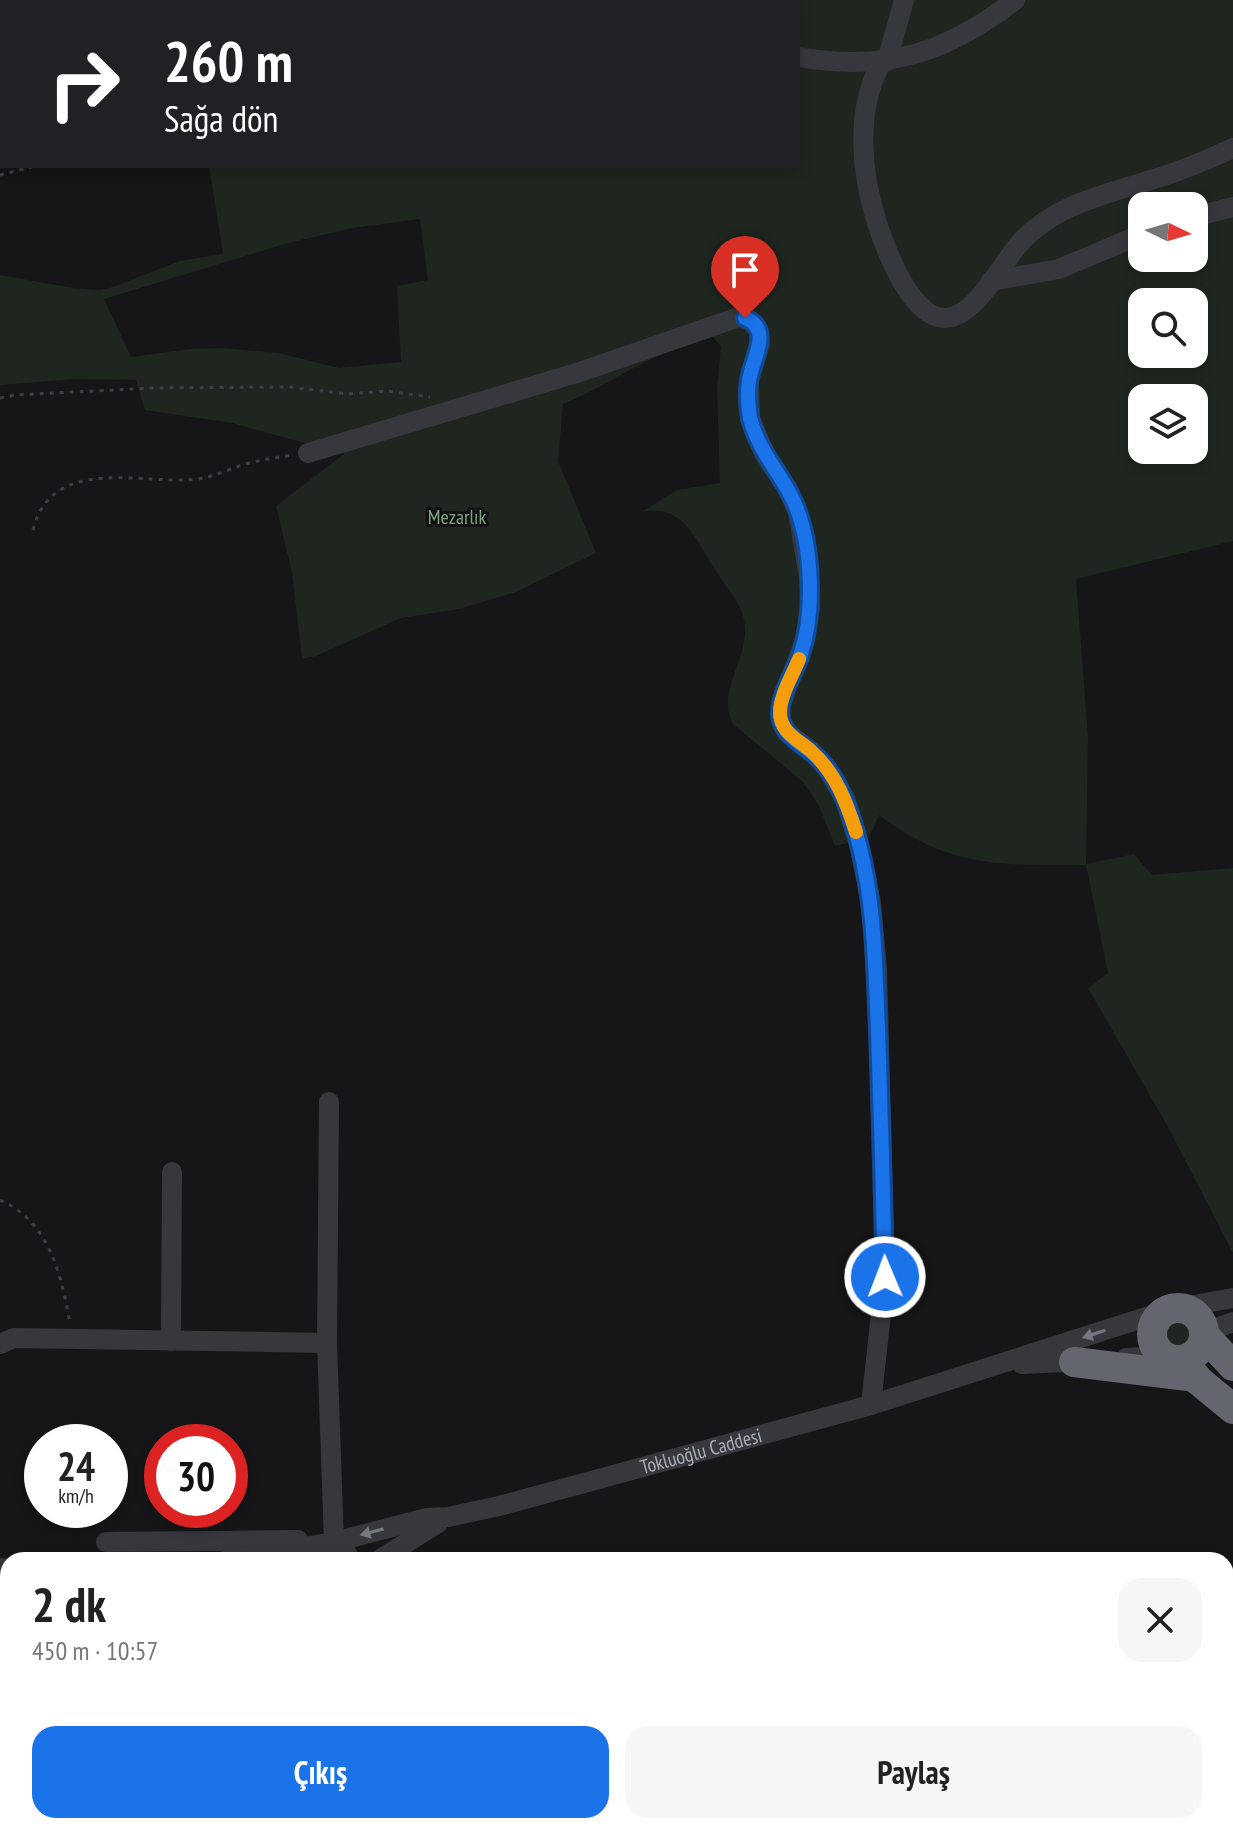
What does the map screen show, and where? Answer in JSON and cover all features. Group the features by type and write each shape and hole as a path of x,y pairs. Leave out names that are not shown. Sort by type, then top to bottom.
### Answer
{"highway":[{"path":"1233,1366 1203,1334 1199,1319 1193,1313 1172,1309 1161,1314 1152,1329 1155,1346 1166,1357 1196,1377 1233,1409"},
{"path":"1166,1357 1175,1360 1191,1356 1203,1334"},
{"path":"1074,1362 1196,1377"}],"street":[{"path":"904,0 884,62 867,100 865,168 874,213 896,271 923,310 942,318 956,316 970,308 1032,231 1068,206 1177,172 1233,148"},
{"path":"800,57 840,62 884,62 930,49 957,37 984,23 1015,0"},
{"path":"1208,213 1233,207"},
{"path":"991,281 1059,269 1128,240"},
{"path":"308,453 580,372 739,317 757,326 760,344 749,381 750,418 765,455 787,488 798,512 809,577 810,607 805,640 781,704 781,720 787,733 810,750 828,770 845,799 866,873 874,936 885,1277 871,1405"},
{"path":"329,1102 327,1343 334,1542 346,1552"},
{"path":"171,1341 172,1172"},
{"name":"Tokluoğlu Caddesi","path":"312,1552 334,1542 427,1518 448,1517 543,1494 871,1405 1172,1309 1233,1298"},
{"path":"1203,1334 1233,1322"},
{"path":"0,1344 14,1338 327,1343"},
{"path":"994,1365 1166,1357"},
{"path":"1196,1377 1233,1423"},
{"path":"392,1552 448,1517"},
{"path":"106,1542 301,1540 309,1552"}],"path":[{"path":"0,175 27,168"},
{"path":"0,398 151,388 290,387 348,394 407,392 460,408"},
{"path":"33,530 45,503 58,491 74,484 127,476 196,479 249,463 308,453"},
{"path":"0,1200 25,1216 48,1245 65,1295 74,1339"}],"green space":[{"name":"Mezarlık","path":"800,0 1233,0 1233,541 1076,579 1088,738 1086,864 1134,854 1152,875 1233,868 1233,1253 1168,1127 1088,988 1108,973 1086,865 1028,865 954,855 929,846 879,815 869,838 835,846 819,806 803,782 733,724 728,701 745,630 739,606 688,527 669,513 642,512 677,490 720,483 717,388 721,346 711,335 673,348 563,404 558,461 596,553 516,592 459,609 401,618 316,656 302,659 292,572 276,506 344,454 232,423 145,410 136,380 75,379 0,385 0,275 99,290 180,261 223,254 209,168 800,168","holes":["420,219 428,280 397,286 401,362 339,368 279,353 220,348 131,357 104,299 288,243 353,228"]},
{"path":"1177,1315 1191,1320 1196,1334 1191,1348 1177,1353 1163,1348 1158,1334 1163,1320"}],"slow traffic":[{"path":"799,659 781,704 783,727 819,759 838,784 856,832"}],"route":[{"path":"745,318 755,323 760,335 749,381 750,418 765,455 787,488 798,512 809,577 810,607 805,640 781,704 781,720 787,733 819,759 838,784 859,844 871,903 877,969 885,1277"}]}
